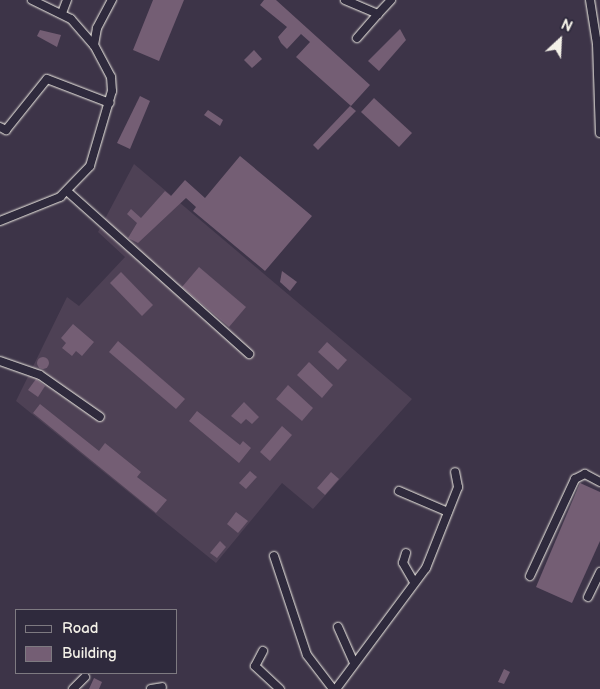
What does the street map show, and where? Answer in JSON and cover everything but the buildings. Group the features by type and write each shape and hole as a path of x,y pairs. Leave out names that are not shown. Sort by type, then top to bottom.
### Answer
{"street":[{"path":"0,221 68,192 90,166 110,103 111,77 94,46 62,14 32,0"},
{"path":"62,14 67,0"},
{"path":"94,46 97,28 112,0"},
{"path":"345,0 378,14"},
{"path":"357,38 391,0"},
{"path":"590,0 597,44 600,133"},
{"path":"0,127 6,130 47,79 110,103"},
{"path":"68,192 249,354"},
{"path":"0,361 40,376 100,417"},
{"path":"274,556 307,654 335,689 426,568 458,487 455,472"},
{"path":"530,576 574,479 585,474 600,482"},
{"path":"399,491 448,512"},
{"path":"406,552 403,562 414,582"},
{"path":"588,597 600,572"},
{"path":"338,627 354,663"},
{"path":"263,651 255,666 280,689"},
{"path":"73,689 85,676"},
{"path":"151,689 162,687"}],"shaded area":[{"path":"134,164 412,399 313,509 282,483 216,563 16,401 67,297 79,306 125,257 98,232"}]}
